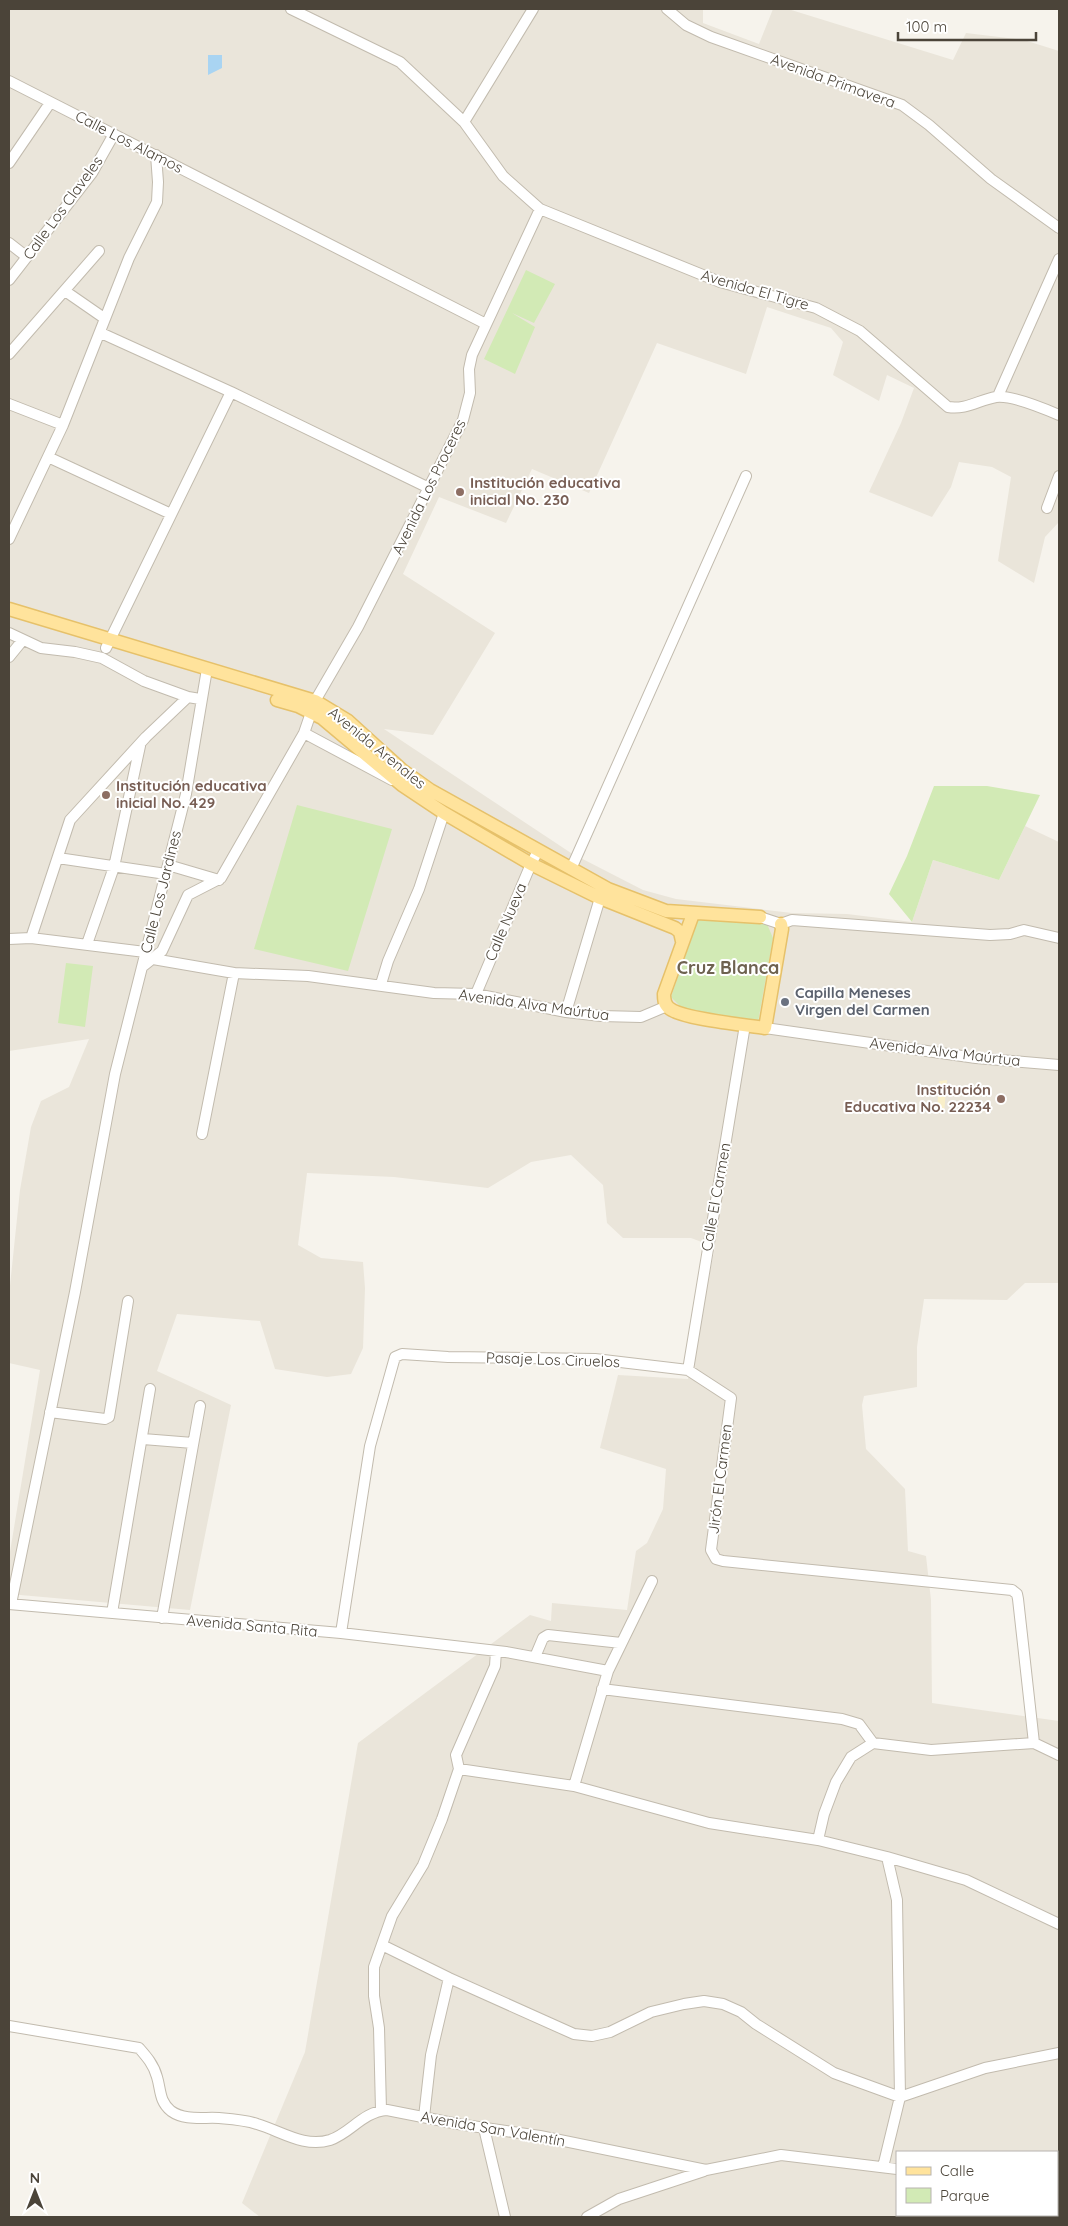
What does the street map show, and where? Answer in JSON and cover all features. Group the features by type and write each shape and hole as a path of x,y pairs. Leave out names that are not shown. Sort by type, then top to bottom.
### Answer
{"main road":[{"name":"Avenida Arenales","path":"9,610 108,644 313,707 348,721 402,770 430,790 608,889 666,911 760,917"},
{"path":"9,618 108,644"},
{"name":"Avenida Arenales","path":"313,707 322,718 402,785 444,813 531,864 600,898 675,928 680,932 682,941"},
{"path":"667,1006 664,994 692,914"},
{"path":"765,1028 782,929 781,924"},
{"name":"Avenida Alva Maúrtua","path":"667,1006 681,1014 765,1028"}],"street":[{"name":"Avenida El Tigre","path":"291,9 400,62 464,122 503,176 540,209 606,234 655,257 720,282 816,308 860,331 948,408 959,409 998,396"},
{"path":"464,122 533,9"},
{"name":"Avenida Primavera","path":"667,9 686,25 711,38 902,105 929,125 991,179 1059,228"},
{"name":"Calle Los Alamos","path":"9,81 486,324"},
{"path":"9,163 50,103"},
{"name":"Calle Los Claveles","path":"9,280 92,173 114,134"},
{"path":"9,539 63,425 101,333 104,318 135,245 146,227 157,202 156,155"},
{"name":"Avenida Los Proceres","path":"219,880 304,733 313,707 358,627 463,420 470,393 469,369 472,355 540,209"},
{"path":"9,243 27,257"},
{"path":"9,354 99,251"},
{"path":"1059,259 998,396 1035,405 1059,415"},
{"path":"65,291 104,318"},
{"path":"101,333 231,392 429,488"},
{"path":"108,644 231,392"},
{"path":"9,404 63,425"},
{"path":"48,457 171,514"},
{"path":"571,869 746,476"},
{"path":"1046,508 1059,476"},
{"path":"9,633 22,641 41,648 102,658 144,681 188,697 200,699"},
{"path":"9,657 22,641"},
{"name":"Calle Los Jardines","path":"10,1604 75,1292 115,1074 142,967 149,956 167,870 186,794 200,699 206,674"},
{"path":"32,938 70,820 188,697"},
{"path":"304,733 376,773 402,785"},
{"path":"87,944 114,867 140,746"},
{"path":"381,984 388,961 419,889 444,813"},
{"name":"Calle Nueva","path":"476,994 538,851"},
{"path":"58,858 114,867 167,870 219,880"},
{"path":"149,956 162,951 188,895 219,880"},
{"path":"566,1012 600,898"},
{"path":"760,917 781,924 792,920 990,935 1010,934 1024,930 1059,938"},
{"name":"Avenida Alva Maúrtua","path":"9,939 32,938 87,944 234,972 308,976 381,984 434,993 476,994 566,1012 636,1018 667,1006"},
{"path":"202,1134 234,972"},
{"name":"Calle El Carmen","path":"688,1370 745,1025"},
{"name":"Avenida Alva Maúrtua","path":"765,1028 976,1058 1059,1065"},
{"path":"50,1412 105,1419 109,1417 128,1301"},
{"name":"Pasaje Los Ciruelos","path":"341,1633 370,1446 392,1363 397,1356 595,1359 688,1370 731,1398"},
{"path":"112,1614 150,1389"},
{"name":"Jirón El Carmen","path":"731,1398 711,1550 716,1558 722,1561 1012,1590 1017,1594 1018,1599 1034,1743"},
{"path":"162,1618 200,1406"},
{"path":"143,1438 193,1443"},
{"path":"574,1786 608,1671 652,1582"},
{"name":"Avenida Santa Rita","path":"10,1604 341,1633 496,1651 608,1671"},
{"path":"535,1657 542,1638 548,1635 621,1643"},
{"path":"9,2026 139,2048 148,2058 157,2076 159,2093 163,2103 179,2115 256,2123 296,2140 314,2142 331,2140 364,2118 381,2110 379,2028 373,1984 374,1967 392,1916 423,1865 459,1769 456,1755 495,1666 496,1651"},
{"path":"602,1690 842,1719 859,1724 873,1743"},
{"path":"818,1840 824,1814 836,1782 851,1757 873,1743 931,1750 1034,1743 1059,1755"},
{"path":"459,1769 574,1786 709,1823 818,1840 888,1857 966,1880 1059,1924"},
{"path":"883,2167 900,2097 897,1900 888,1857"},
{"path":"382,1945 449,1978 574,2034 592,2036 610,2032 651,2012 684,2004 704,2001 723,2004 741,2012 756,2024 834,2073 900,2097 985,2068 1059,2053"},
{"path":"424,2117 431,2055 449,1978"},
{"name":"Avenida San Valentín","path":"381,2110 394,2110 484,2128 540,2136 706,2170 781,2155 896,2169"},
{"path":"484,2128 506,2217"},
{"path":"587,2217 619,2199 706,2170"}],"shaded area":[{"path":"9,9 703,9 703,23 759,44 773,9 788,9 953,60 966,33 1024,40 1059,51 1059,522 1045,537 1034,583 998,561 1011,477 992,467 959,462 951,487 932,517 869,492 901,423 914,388 887,375 879,401 833,375 843,342 831,328 767,307 746,374 657,343 589,493 532,469 506,523 439,497 403,574 495,633 433,735 384,729 571,853 643,890 676,899 792,913 847,914 912,922 933,860 999,880 1025,826 1059,842 1059,1283 1025,1283 1007,1300 924,1299 917,1347 917,1387 864,1396 862,1405 866,1449 905,1489 908,1551 926,1556 931,1600 932,1703 1059,1721 1059,2217 260,2217 242,2203 305,2052 358,1743 530,1615 551,1621 552,1603 627,1610 636,1551 647,1543 663,1509 666,1469 600,1448 618,1375 688,1379 715,1247 691,1238 623,1238 607,1223 603,1185 571,1155 531,1162 488,1188 394,1177 307,1173 298,1245 321,1258 363,1262 365,1288 363,1348 351,1374 327,1377 275,1369 260,1321 177,1314 157,1371 231,1405 190,1610 9,1594 9,1558 40,1370 9,1363 9,1295 20,1190 31,1127 41,1101 69,1087 89,1039 9,1051"}],"green space":[{"path":"526,270 555,284 534,323 512,313 535,327 515,374 484,359"},
{"path":"934,786 987,786 1040,795 999,880 933,860 912,922 889,894 907,856"},
{"path":"297,805 392,829 348,971 254,949"},
{"path":"698,920 767,924 773,938 758,1022 682,1008 671,997"},
{"path":"66,963 93,966 85,1027 58,1023"}],"sand":[{"path":"947,1080 944,1113 937,1112 939,1081"}],"water":[{"path":"208,55 222,55 222,68 208,75"}],"place":[{"name":"Institución educativa inicial No. 230","path":"460,492"},
{"name":"Institución educativa inicial No. 429","path":"106,795"},
{"name":"Capilla Meneses Virgen del Carmen","path":"785,1002"},
{"name":"Institución Educativa No. 22234","path":"1001,1099"}],"district":[{"name":"Cruz Blanca","path":"728,968"}]}
